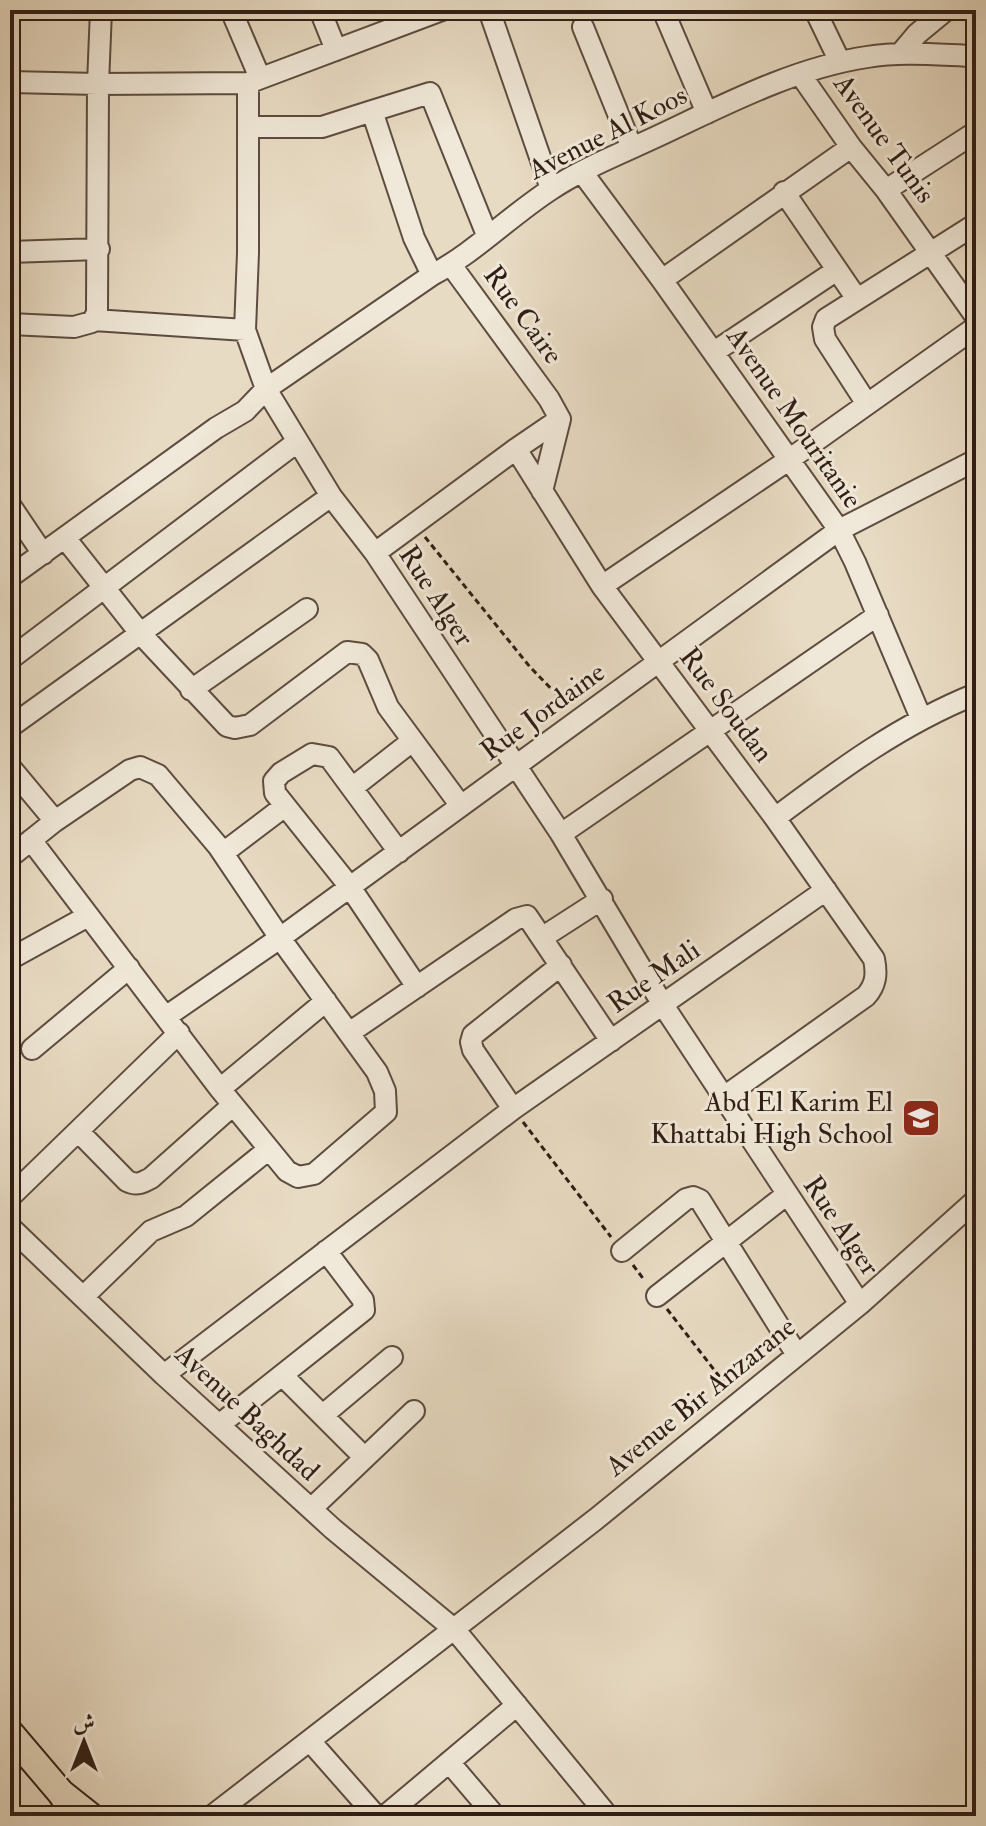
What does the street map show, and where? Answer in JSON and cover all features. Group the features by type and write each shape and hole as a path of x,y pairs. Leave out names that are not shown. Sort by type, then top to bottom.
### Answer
{"main road":[{"path":"10,1733 61,1793 76,1816"},
{"path":"61,1793 90,1816"}],"street":[{"path":"10,324 74,327 88,325 94,320 98,303 101,10"},
{"path":"231,10 254,80"},
{"path":"320,10 336,50"},
{"path":"10,82 98,84 254,80 336,50 398,18 442,10"},
{"path":"489,10 551,189"},
{"path":"663,10 707,113"},
{"path":"815,10 840,62"},
{"path":"901,53 917,34 946,10"},
{"path":"583,27 632,148"},
{"name":"Avenue Al Koos","path":"10,577 216,428 245,411 266,389 451,265 551,189 582,172 707,113 800,74 840,62 901,53 976,56"},
{"name":"Avenue Tunis","path":"800,74 851,147 932,252 976,317"},
{"name":"Rue Alger","path":"254,80 249,127 248,308 245,330 266,389 331,496 375,553 561,834 663,1005 860,1304"},
{"path":"249,127 322,127 430,93 487,235"},
{"path":"372,111 414,238 432,275"},
{"path":"886,190 976,132"},
{"path":"662,280 851,147"},
{"name":"Avenue Mouritanie","path":"582,172 839,530 921,718"},
{"path":"784,192 857,299"},
{"path":"867,404 823,333 826,319 976,224"},
{"path":"10,252 99,249"},
{"name":"Rue Caire","path":"451,265 549,399 560,419"},
{"path":"714,352 837,270"},
{"path":"94,320 245,330"},
{"path":"602,586 790,459 976,327"},
{"path":"375,553 560,419"},
{"path":"542,491 560,419"},
{"path":"10,659 297,442"},
{"name":"Rue Soudan","path":"516,449 602,586 775,818 874,959 876,977 866,996 724,1097"},
{"name":"Rue Jordaine","path":"10,1197 79,1132 173,1024 280,938 839,530 976,460"},
{"path":"10,727 331,496"},
{"path":"10,505 43,554"},
{"path":"65,538 140,633 227,726 243,728 258,719 347,652 354,651 368,660 383,698 411,742 461,806"},
{"path":"191,690 307,609"},
{"path":"561,834 878,615"},
{"path":"775,818 852,761 921,718 976,694"},
{"path":"352,788 411,742"},
{"path":"399,852 329,757 312,754 281,773 274,781 275,793 350,887 417,987"},
{"path":"10,767 55,821"},
{"path":"10,857 31,840 55,821 130,770 140,767 158,775 223,853 381,1079 387,1102 386,1112 321,1170 305,1177 287,1171 31,840"},
{"path":"223,853 285,806"},
{"name":"Rue Mali","path":"164,1375 513,1109 826,890"},
{"path":"543,937 602,899"},
{"path":"10,959 88,916"},
{"path":"349,1033 516,919 527,916 611,1041"},
{"path":"513,1109 473,1050 473,1035 561,965"},
{"path":"32,1049 129,968"},
{"path":"79,1132 127,1181 141,1184 151,1178 227,1097 326,1001"},
{"path":"83,1297 151,1231 186,1216 269,1149"},
{"path":"657,1296 786,1195"},
{"path":"622,1251 686,1199 693,1197 700,1200 797,1355"},
{"name":"Avenue Bir Anzarane","path":"212,1816 596,1519 860,1304 976,1200"},
{"name":"Avenue Baghdad","path":"10,1227 164,1375 311,1509 455,1630 608,1816"},
{"path":"219,1425 364,1310 365,1306 326,1251"},
{"path":"323,1415 392,1357"},
{"path":"282,1375 364,1457"},
{"path":"311,1509 414,1411"},
{"path":"385,1816 517,1705"},
{"path":"310,1741 376,1816"},
{"path":"449,1762 495,1816"}],"path":[{"path":"415,523 455,577 464,584 530,667 580,719"}],"place":[{"name":"Abd El Karim El Khattabi High School","path":"921,1118"}]}
